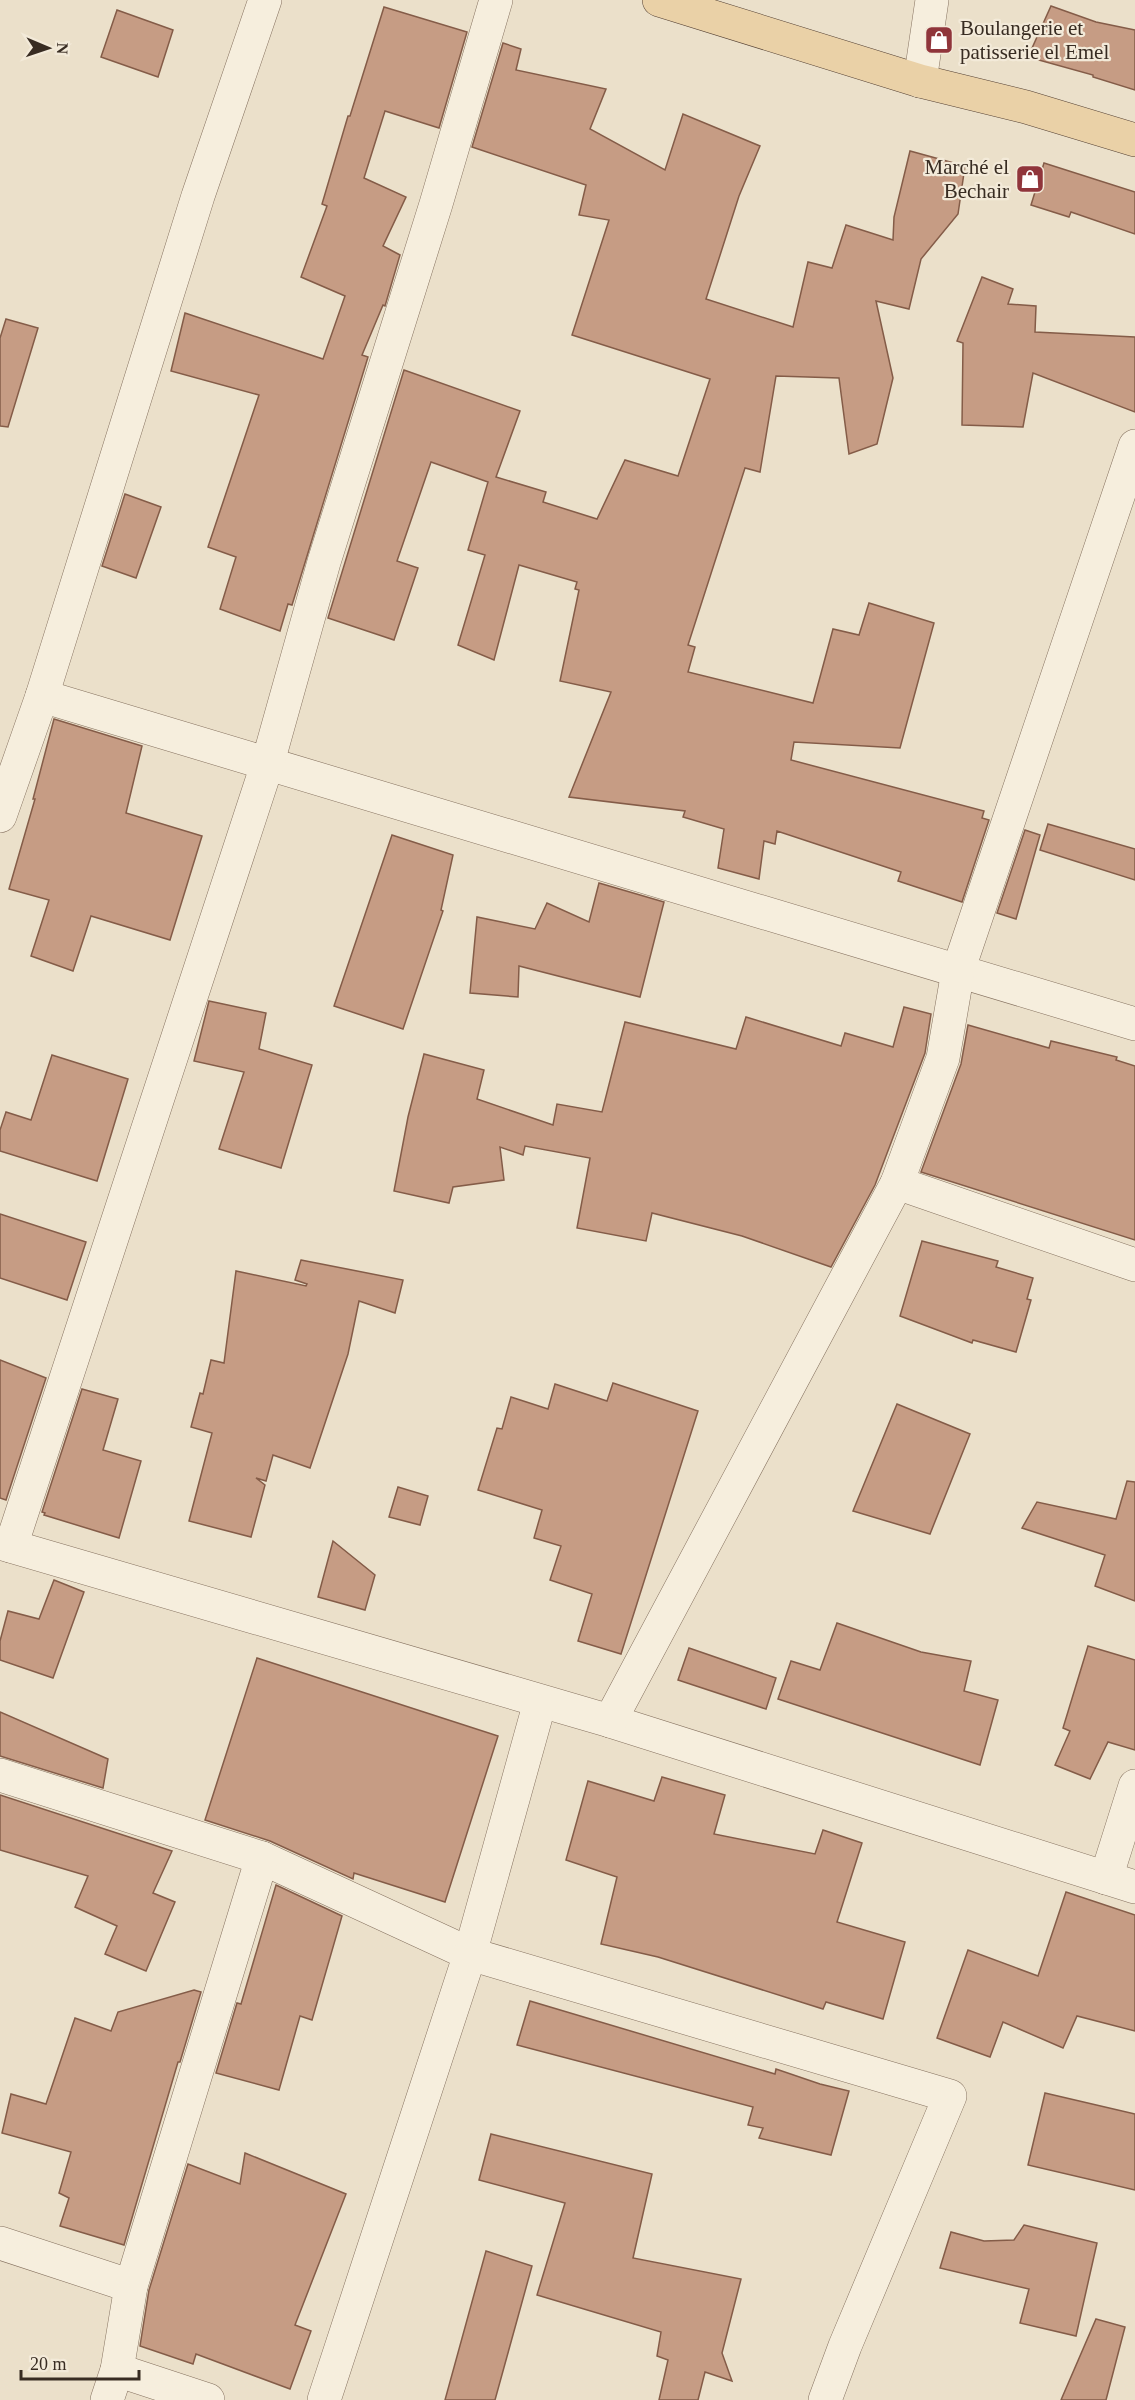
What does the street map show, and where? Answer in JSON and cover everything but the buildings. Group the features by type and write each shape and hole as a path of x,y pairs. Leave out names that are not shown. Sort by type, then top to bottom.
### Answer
{"main road":[{"path":"659,0 920,81 1026,107 1135,140"}],"street":[{"path":"0,816 42,696 198,196 265,0"},
{"path":"496,0 433,215 324,562 268,762 5,1544 610,1721 1121,1882 1135,1786"},
{"path":"920,81 932,0"},
{"path":"610,1721 897,1183 943,1058 958,971 1135,446"},
{"path":"42,696 1135,1024"},
{"path":"897,1183 1135,1265"},
{"path":"324,2400 470,1954 540,1702"},
{"path":"0,1775 262,1858 470,1954 950,2096 845,2346 825,2400"},
{"path":"208,2400 112,2385 131,2286 262,1858"},
{"path":"0,2243 131,2286"}],"place":[{"name":"Boulangerie et patisserie el Emel","path":"939,40"},
{"name":"Marché el Bechair","path":"1030,179"}]}
